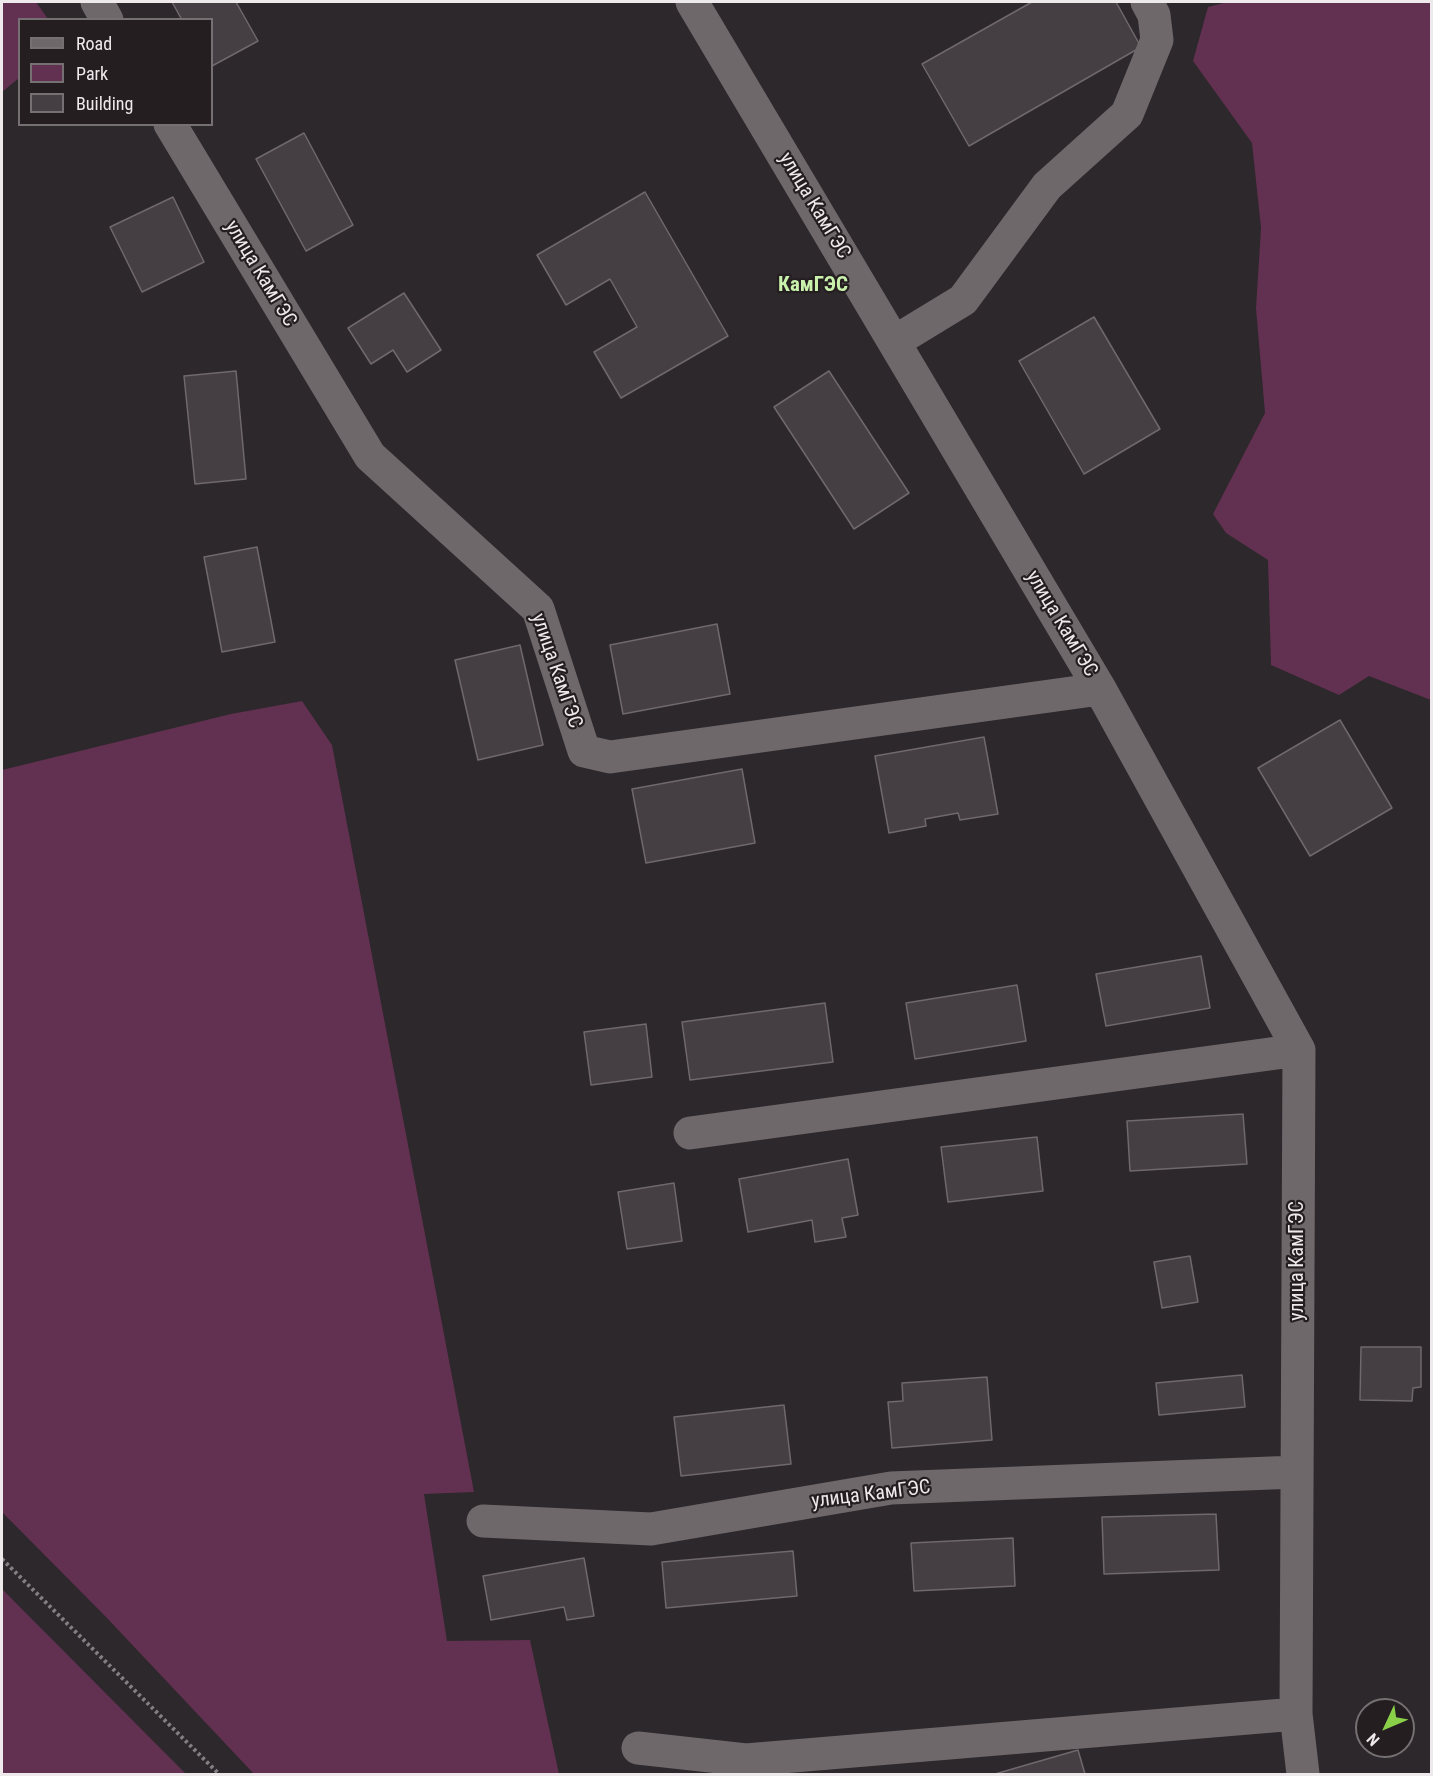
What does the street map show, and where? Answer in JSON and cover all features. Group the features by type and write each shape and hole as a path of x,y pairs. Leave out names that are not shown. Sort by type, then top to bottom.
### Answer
{"street":[{"path":"97,2 106,18"},
{"name":"улица КамГЭС","path":"692,2 1100,689 1299,1050 1296,1714 1303,1774"},
{"path":"894,342 963,300 1047,186 1127,114 1157,40 1154,15 1147,2"},
{"name":"улица КамГЭС","path":"171,126 370,456 538,609 584,751 610,757 1100,689"},
{"path":"690,1133 1299,1050"},
{"name":"улица КамГЭС","path":"483,1521 651,1529 891,1488 1296,1472"},
{"path":"638,1748 746,1760 1296,1714"}],"path":[{"path":"2,1559 219,1774"}],"green space":[{"path":"2,2 36,2 47,18 18,18 18,79 2,92"},
{"path":"1228,2 1431,2 1431,700 1369,676 1339,695 1271,665 1268,560 1226,533 1213,514 1265,413 1256,308 1261,228 1252,143 1193,61 1208,7"},
{"path":"302,701 332,745 474,1492 424,1494 447,1641 530,1640 559,1774 254,1774 106,1617 2,1512 2,770 231,714"},
{"path":"2,1589 186,1774 2,1774"}],"building":[{"path":"172,2 236,2 258,41 213,65 213,18 181,18"},
{"path":"1032,2 1116,2 1141,47 969,146 922,64"},
{"path":"304,133 353,225 306,251 256,159"},
{"path":"645,192 728,336 621,398 594,352 637,327 610,279 566,305 537,255"},
{"path":"173,197 204,262 142,292 110,227"},
{"path":"404,293 441,350 407,372 393,350 371,364 348,328"},
{"path":"1094,317 1160,429 1084,474 1019,361"},
{"path":"236,371 246,479 195,484 184,376"},
{"path":"829,371 909,493 854,529 774,407"},
{"path":"257,547 275,642 222,652 204,557"},
{"path":"717,624 730,694 623,714 610,645"},
{"path":"520,645 543,745 478,760 455,660"},
{"path":"1340,720 1392,808 1310,856 1258,768"},
{"path":"984,737 998,814 960,820 958,813 925,819 926,826 889,833 875,756"},
{"path":"742,769 755,843 646,863 632,789"},
{"path":"1201,956 1210,1008 1106,1026 1096,974"},
{"path":"1017,985 1026,1041 915,1059 906,1003"},
{"path":"825,1003 833,1062 690,1080 682,1022"},
{"path":"646,1024 652,1077 591,1085 584,1032"},
{"path":"1243,1114 1247,1164 1130,1171 1127,1121"},
{"path":"1037,1137 1043,1191 948,1202 941,1147"},
{"path":"848,1159 858,1215 842,1218 846,1237 815,1242 812,1220 748,1232 739,1179"},
{"path":"674,1183 682,1241 627,1249 618,1192"},
{"path":"1190,1256 1198,1302 1162,1308 1154,1262"},
{"path":"1361,1347 1421,1347 1421,1387 1413,1388 1412,1401 1360,1400"},
{"path":"1242,1375 1245,1407 1159,1415 1156,1383"},
{"path":"987,1377 992,1440 892,1448 888,1402 903,1401 902,1383"},
{"path":"784,1405 791,1464 681,1476 674,1417"},
{"path":"1216,1514 1219,1570 1104,1574 1102,1517"},
{"path":"1013,1538 1015,1586 914,1591 911,1543"},
{"path":"793,1551 797,1596 666,1608 662,1562"},
{"path":"584,1558 594,1616 567,1620 564,1607 491,1620 483,1576"},
{"path":"1078,1750 1085,1774 995,1774"}],"district":[{"name":"КамГЭС","path":"813,286"}]}
